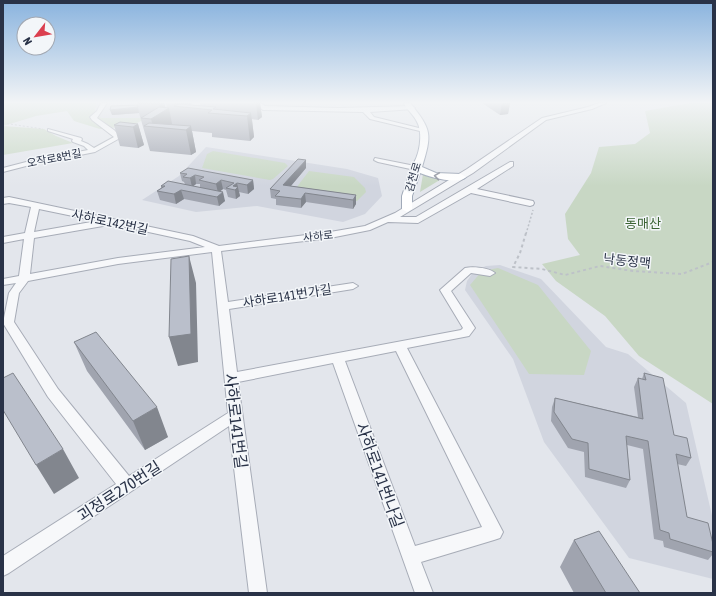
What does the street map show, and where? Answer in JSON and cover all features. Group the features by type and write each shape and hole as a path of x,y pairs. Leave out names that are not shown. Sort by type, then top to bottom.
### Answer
{"main road":[{"name":"감천로","path":"408,209 407,196 415,168 422,152 424,131"},
{"path":"415,168 435,176 461,177"}],"street":[{"path":"53,131 79,139 75,141 86,145 93,151"},
{"name":"오작로8번길","path":"5,167 93,151 118,138 112,131"},
{"name":"사하로","path":"3,282 103,264 367,228 388,220 461,177 527,131"},
{"path":"378,160 415,168"},
{"path":"388,220 418,220 470,190 510,164"},
{"path":"470,190 530,203"},
{"name":"사하로142번길","path":"3,201 8,200 193,239 216,248"},
{"path":"35,206 29,236 24,279 14,293 8,322 53,393 127,486"},
{"path":"3,240 109,222"},
{"name":"사하로141번길","path":"216,248 235,415 258,593"},
{"path":"231,378 465,333 469,328 446,290 469,270 490,273"},
{"name":"사하로141번가길","path":"222,306 353,286"},
{"path":"399,345 494,532 410,556"},
{"name":"사하로141번나길","path":"337,357 424,593"},
{"name":"괴정로270번길","path":"3,566 235,415"}],"path":[{"name":"낙동정맥","path":"530,203 534,208 520,253 513,267 542,269 565,275 600,266 633,271 682,274 713,262"}],"shaded area":[{"path":"206,147 347,169 378,178 382,196 365,214 343,222 257,206 196,212 142,200 179,176"},
{"path":"500,265 541,279 606,347 628,354 686,403 713,520 713,579 629,558 544,442 513,359 465,290 467,281 474,271 486,266"}],"green space":[{"path":"3,131 47,131 73,143 3,155"},
{"name":"동매산","path":"650,131 713,131 713,404 639,356 605,316 556,281 542,264 580,255 568,239 565,214 591,173 599,147 635,144 650,133"},
{"path":"213,151 285,163 288,166 270,180 202,168 207,154"},
{"path":"309,171 354,177 365,188 366,192 357,201 293,192"},
{"path":"423,174 429,177 443,178 420,192"},
{"path":"498,268 538,285 591,351 584,375 529,374 470,285 482,271"}],"building":[{"path":"298,159 306,160 283,185 356,195 353,200 305,193 301,199 275,196 280,191 270,189"},
{"path":"188,168 253,180 247,185 237,183 233,186 238,187 235,190 226,188 234,183 221,180 216,184 199,180 204,177 195,175 190,178 183,177 187,174 180,173"},
{"path":"168,181 223,192 217,197 181,190 174,194 157,191 165,186 161,186"},
{"path":"189,256 191,334 169,337 171,259"},
{"path":"96,332 157,407 133,421 74,342"},
{"path":"13,373 63,449 36,465 3,410 3,378"},
{"path":"644,373 663,378 674,435 687,438 691,458 676,454 687,517 708,523 713,544 713,552 670,539 669,533 660,530 648,441 626,436 630,480 589,469 588,443 572,439 554,412 555,398 643,419 638,378 646,380"},
{"path":"599,531 640,593 606,593 574,540"}]}
